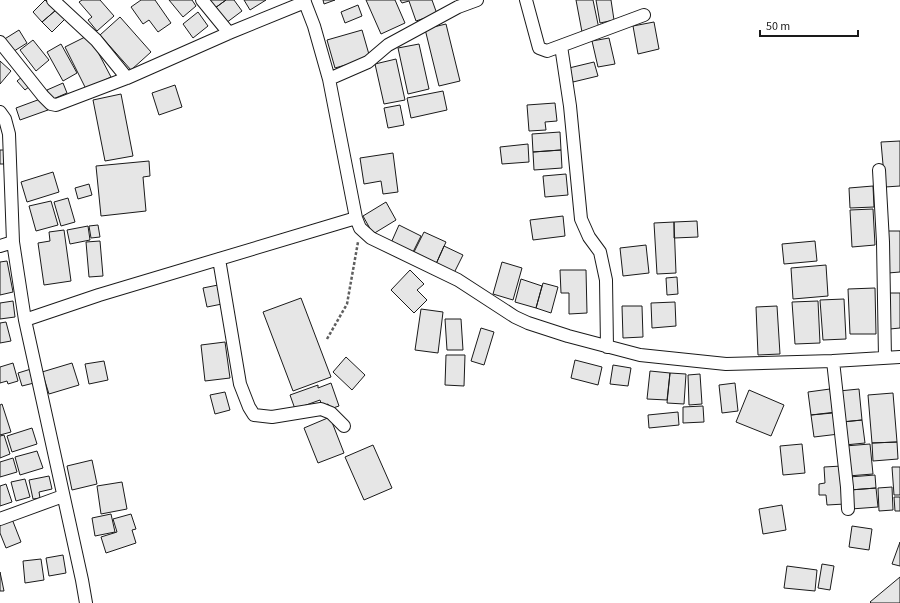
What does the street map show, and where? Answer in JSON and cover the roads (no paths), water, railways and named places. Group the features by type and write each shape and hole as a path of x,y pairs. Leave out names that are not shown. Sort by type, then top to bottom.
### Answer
{"street":[{"path":"202,0 229,33"},
{"path":"329,79 368,62 388,45 458,6 477,0"},
{"path":"526,0 539,48 547,52 644,15"},
{"path":"57,1 96,40 127,78"},
{"path":"0,42 43,96 53,105 127,78 304,1 329,79 358,223 371,238 458,280 515,317 546,330 640,355 726,364 833,361 900,357"},
{"path":"561,46 582,219 589,237 600,252 606,280 607,347"},
{"path":"0,112 5,119 9,134 13,242 25,320 86,603"},
{"path":"879,170 883,242 885,358"},
{"path":"25,320 100,295 218,259 358,223"},
{"path":"0,246 13,242"},
{"path":"218,259 240,384 249,407 254,415 272,417 321,409 331,413 344,426"},
{"path":"833,361 847,487 848,510"},
{"path":"0,519 64,496"}]}
